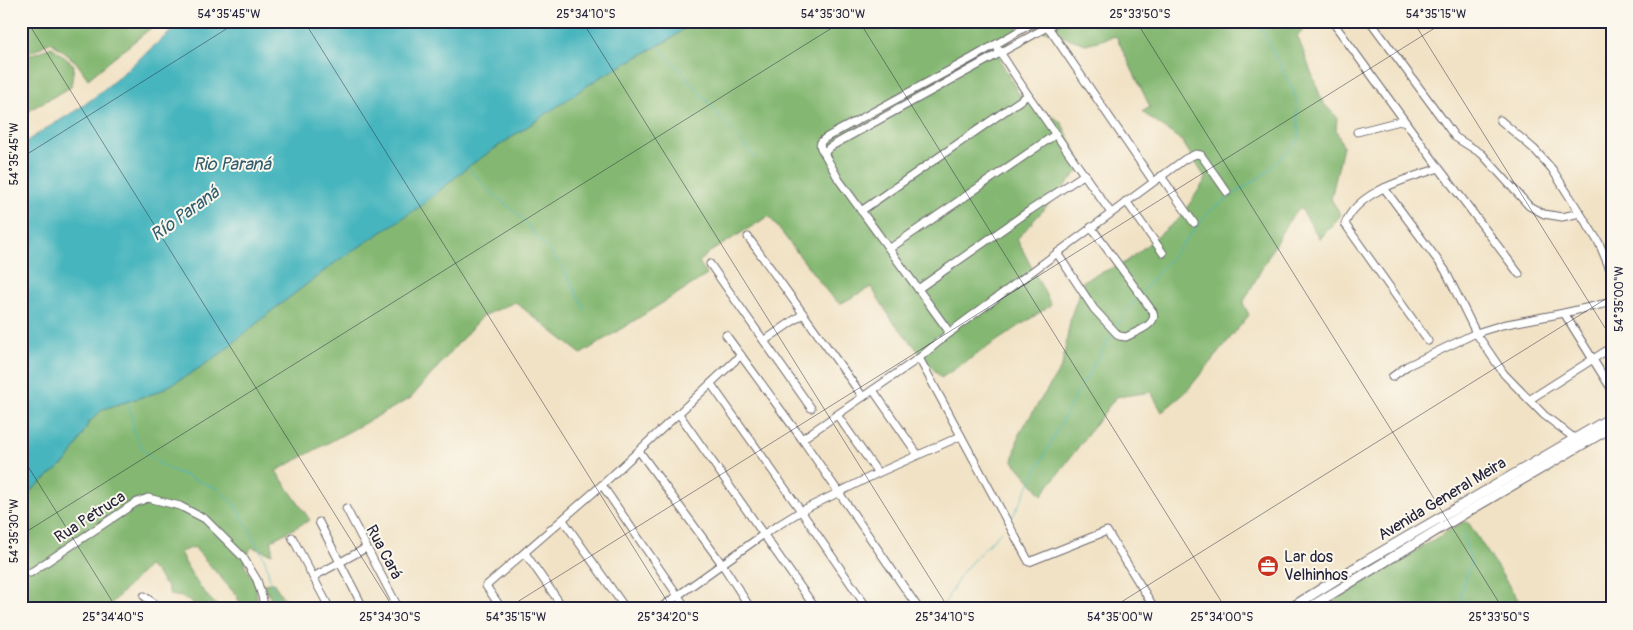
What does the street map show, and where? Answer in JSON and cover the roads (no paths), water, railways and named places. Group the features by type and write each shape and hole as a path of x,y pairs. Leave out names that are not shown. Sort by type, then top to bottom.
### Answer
{"main road":[{"name":"Avenida General Meira","path":"1307,609 1577,442 1612,417"},
{"name":"Avenida General Meira","path":"1289,609 1577,442 1612,427"}],"street":[{"path":"950,333 839,180 820,146 822,140 1036,21"},
{"path":"824,153 830,147 1000,53 1046,24 1058,21"},
{"path":"1332,21 1519,274"},
{"path":"1370,21 1450,132 1482,154 1529,206 1544,214 1562,217 1580,212"},
{"path":"1046,24 1153,182"},
{"path":"995,45 1111,213"},
{"path":"861,211 1028,95"},
{"path":"1357,132 1404,120"},
{"path":"1500,120 1535,150 1552,169 1599,243 1612,274"},
{"path":"889,249 1056,134"},
{"path":"802,439 919,358 1091,227 1185,159 1201,154 1227,192"},
{"path":"1428,341 1344,224 1348,215 1366,197 1384,188 1439,168"},
{"path":"918,289 1028,211 1085,174"},
{"path":"1161,176 1194,223"},
{"path":"1384,188 1445,270 1476,333 1504,374 1544,415 1577,442"},
{"path":"1126,202 1163,253"},
{"path":"1057,253 1094,309 1119,336 1126,337 1148,325 1154,319 1153,312 1091,227"},
{"path":"748,237 863,397"},
{"path":"710,264 811,408"},
{"path":"1392,376 1416,362 1476,333 1502,325 1612,302"},
{"path":"1564,313 1612,390"},
{"path":"764,342 803,314"},
{"path":"726,335 802,439 918,609"},
{"path":"1529,400 1612,347"},
{"path":"502,609 486,586 602,486 741,355"},
{"path":"919,358 1029,562 1107,531 1155,609"},
{"path":"711,384 868,609"},
{"path":"873,390 918,455"},
{"path":"679,414 816,609"},
{"path":"837,415 878,473"},
{"path":"659,609 764,534 801,511 878,473 961,436"},
{"path":"639,451 722,564 751,609"},
{"path":"602,486 687,609"},
{"name":"Rua Petruca","path":"30,573 135,504 148,498 180,506 205,519 243,557 257,580 263,600 262,609"},
{"name":"Rua Cará","path":"346,508 399,609"},
{"path":"563,520 626,609"},
{"path":"319,522 364,609"},
{"path":"292,537 330,609"},
{"path":"313,576 366,548"},
{"path":"525,554 564,609"},
{"path":"144,596 159,608"}],"water":[{"name":"Rio Paraná","path":"184,21 694,21 672,38 599,78 469,166 421,206 336,262 269,313 220,354 190,374 158,392 103,409 89,422 67,461 21,499 21,146 92,99"}],"waterway":[{"path":"1142,292 1211,210 1267,172 1299,140 1296,97 1261,27 1256,21"},
{"path":"656,45 678,67 756,159"},
{"path":"468,167 488,190 518,214 562,266 585,309"},
{"path":"1115,328 1138,297"},
{"path":"1011,520 1069,407 1112,334"},
{"path":"127,402 132,415 133,431 144,451 167,468 218,489 234,504 265,560 272,587 283,609"},
{"path":"941,609 963,571 1001,531"},
{"path":"1446,609 1461,602 1463,584 1471,564 1463,533"}],"place":[{"name":"Lar dos Velhinhos","path":"1268,566"}],"water label":[{"name":"Río Paraná","path":"185,214"}]}
